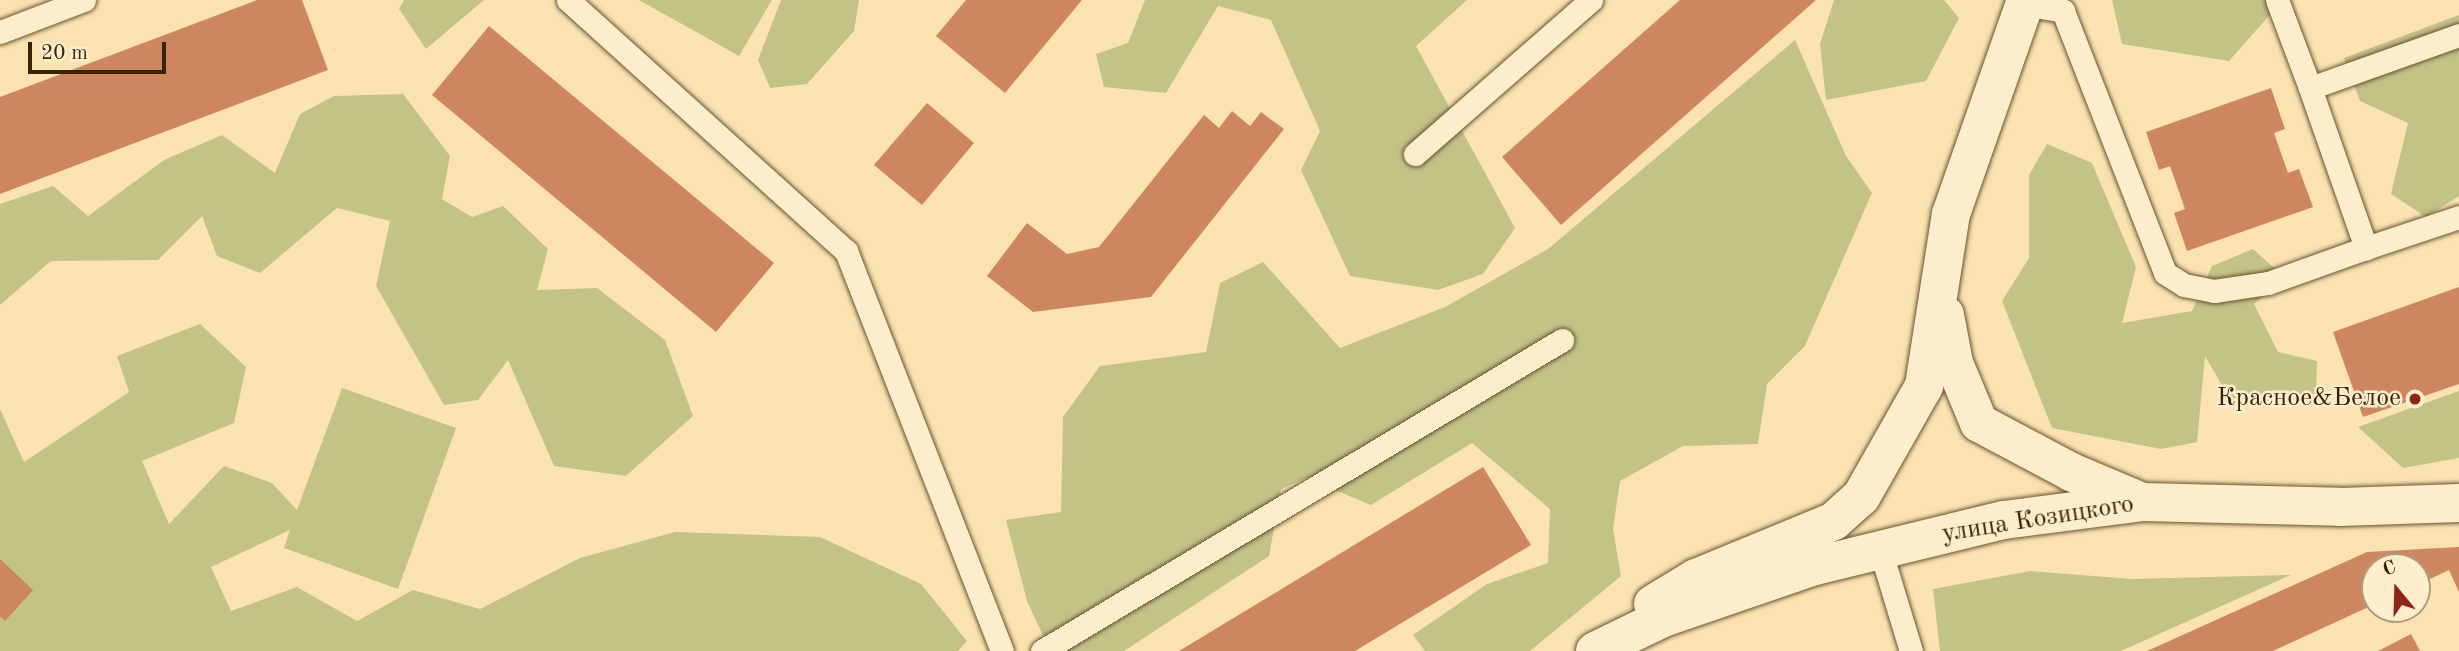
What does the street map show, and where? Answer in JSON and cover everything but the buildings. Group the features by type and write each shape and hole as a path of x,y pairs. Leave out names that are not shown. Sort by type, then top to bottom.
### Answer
{"street":[{"path":"1586,651 1696,578 1834,521 1861,497 1924,386 1941,295 1951,214 2025,2"},
{"path":"1941,295 1954,363 1979,423 2071,472 2142,502"},
{"name":"улица Козицкого","path":"1595,651 1663,618 1815,566 2004,520 2142,502 2340,507 2459,503"}],"lane":[{"path":"0,32 84,0"},
{"path":"568,0 846,251 1002,651"},
{"path":"1415,154 1591,0"},
{"path":"2277,0 2367,248"},
{"path":"2025,2 2063,11 2165,273 2184,285 2214,291 2268,283 2459,217"},
{"path":"2310,88 2459,35"},
{"path":"1042,651 1562,340"},
{"path":"1880,549 1911,651"}],"green space":[{"path":"404,0 484,0 426,49 399,9"},
{"path":"639,0 772,0 739,56"},
{"path":"781,0 859,0 854,31 807,84 770,88 758,60"},
{"path":"1145,0 1467,0 1416,46 1515,228 1483,274 1438,290 1350,276 1301,170 1320,131 1271,20 1218,6 1166,93 1104,87 1096,54 1128,43"},
{"path":"1834,0 1944,0 1959,18 1926,81 1826,100 1820,44"},
{"path":"2112,0 2283,0 2229,61 2122,44"},
{"path":"2459,15 2459,196 2426,217 2391,194 2408,123 2360,101 2344,58"},
{"path":"1795,40 1846,156 1872,193 1805,346 1767,384 1758,444 1683,446 1620,481 1613,529 1621,576 1530,651 1425,651 1413,635 1487,584 1548,563 1550,509 1472,443 1371,505 1306,478 1281,489 1269,556 1124,651 1050,651 1027,601 1006,520 1061,512 1063,417 1100,366 1206,352 1220,283 1263,262 1340,348 1445,307 1548,249"},
{"path":"403,94 450,156 442,199 472,217 503,206 548,249 537,290 597,288 665,340 693,416 626,476 554,466 508,360 478,400 444,405 376,286 390,221 337,208 260,273 217,256 202,216 158,260 51,261 0,305 0,204 53,186 88,216 164,160 222,135 275,173 300,114 334,96"},
{"path":"2047,144 2092,163 2136,267 2122,323 2192,311 2212,266 2253,249 2285,278 2254,304 2278,352 2317,361 2316,394 2234,406 2205,356 2197,442 2161,449 2052,428 2002,301 2029,258 2029,175"},
{"path":"200,324 246,367 234,423 142,461 169,524 224,466 272,483 297,510 342,388 456,428 398,589 284,548 290,530 211,567 231,611 297,587 357,621 413,590 480,609 580,558 675,532 820,537 921,584 967,641 958,651 0,651 0,409 24,462 129,392 117,356"},
{"path":"2459,391 2459,458 2403,468 2358,427"},
{"path":"2030,571 2132,579 2291,575 2121,651 1940,651 1933,589"}],"place":[{"name":"Красное&Белое","path":"2415,399"}]}
